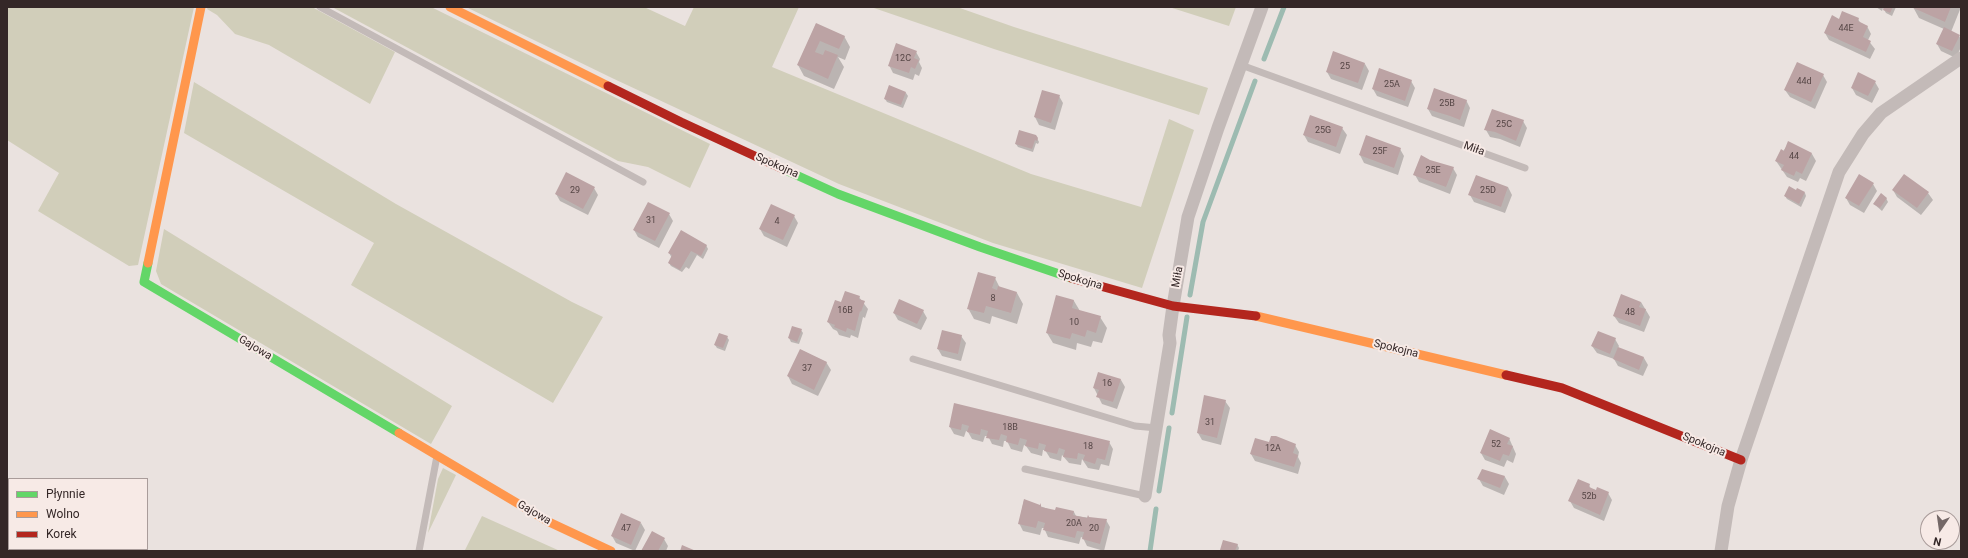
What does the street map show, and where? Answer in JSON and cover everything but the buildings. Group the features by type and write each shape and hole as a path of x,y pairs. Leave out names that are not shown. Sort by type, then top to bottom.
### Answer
{"street":[{"name":"Gajowa","path":"201,7 144,282 549,522 611,551"},
{"name":"Spokojna","path":"450,7 681,122 838,194 987,250 1072,278 1173,306 1252,315 1562,388 1741,460"},
{"name":"Miła","path":"1145,496 1157,428 1170,343 1169,335 1173,306 1188,217 1262,7"},
{"path":"1721,551 1728,506 1741,460 1820,224 1839,172 1846,158 1862,134 1881,114 1961,58"}],"lane":[{"path":"320,7 643,182"},
{"name":"Miła","path":"1241,65 1526,168"},
{"path":"913,359 1128,424 1157,428"},
{"path":"419,551 437,456"},
{"path":"1025,468 1145,496"}],"shaded area":[{"path":"7,7 194,7 138,265 129,266 38,211 59,173 7,140"},
{"path":"208,7 312,7 395,52 370,104 269,45 235,34 217,15 207,9"},
{"path":"332,7 431,7 710,144 690,188 648,167 618,161"},
{"path":"466,7 644,7 685,26 694,7 799,7 772,67 1031,174 1141,207 1169,119 1194,130 1142,288 993,243 839,184 612,78"},
{"path":"871,7 957,7 1014,27 1208,88 1199,115 994,49"},
{"path":"1169,7 1236,7 1229,26"},
{"path":"194,82 396,204 572,302 603,317 553,403 351,285 374,243 184,133"},
{"path":"164,229 452,406 431,444 161,284 156,271"},
{"path":"443,468 456,475 428,533 438,479"},
{"path":"482,516 560,551 467,551 465,550"}],"waterway":[{"path":"1264,59 1284,7"},
{"path":"1190,295 1203,222 1255,81"},
{"path":"1172,413 1187,317"},
{"path":"1159,491 1169,428"},
{"path":"1150,551 1156,509"}],"traffic: fast":[{"path":"783,169 838,194 980,247 1071,278"},
{"path":"148,263 144,282 399,433"}],"traffic: slow":[{"path":"148,263 201,7"},
{"path":"450,7 608,86"},
{"path":"1256,316 1506,375"},
{"path":"399,433 549,522 611,551"}],"traffic: jam":[{"path":"608,86 681,122 783,169"},
{"path":"1071,278 1173,306 1256,316"},
{"path":"1506,375 1562,388 1741,460"}]}
